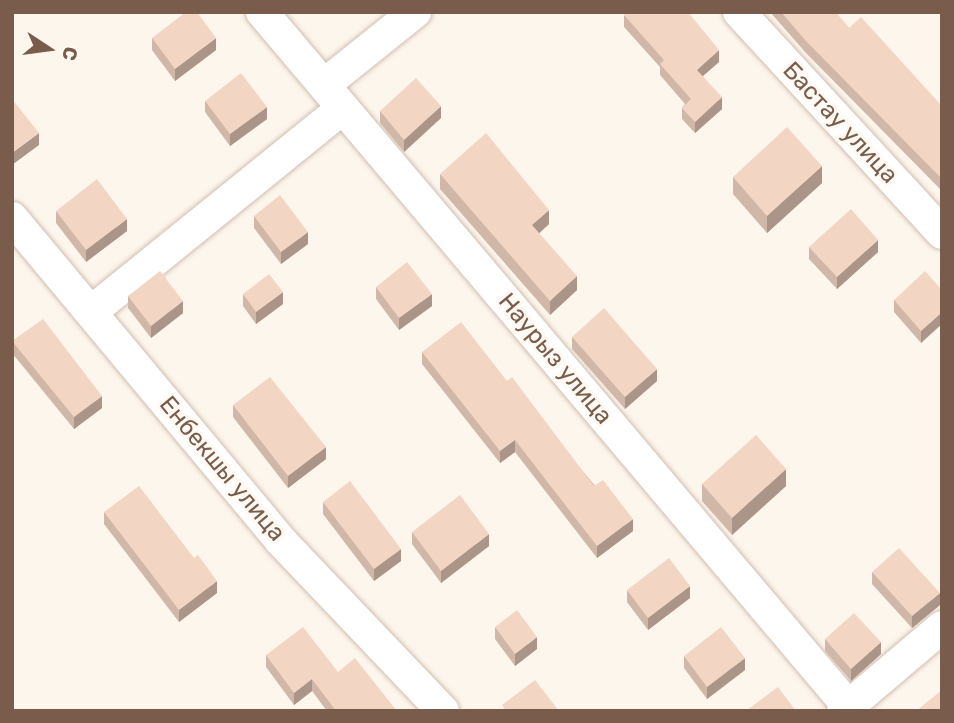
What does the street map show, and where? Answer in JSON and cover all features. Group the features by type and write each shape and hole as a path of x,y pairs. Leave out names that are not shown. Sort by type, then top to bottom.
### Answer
{"street":[{"name":"Наурыз улица","path":"262,12 846,708"},
{"path":"91,312 334,97 415,12"},
{"name":"Бастау улица","path":"739,12 942,233"},
{"name":"Енбекшы улица","path":"12,218 282,541 443,711"},
{"path":"846,708 942,627"}],"building":[{"path":"186,12 197,12 216,38 175,69 152,38"},
{"path":"627,12 688,12 719,50 697,70 722,97 695,122 682,108 691,99 660,64 664,60 624,15"},
{"path":"781,12 835,12 849,28 861,17 942,106 942,179 806,41"},
{"path":"241,73 267,107 230,134 205,101"},
{"path":"416,78 441,106 404,140 380,111"},
{"path":"12,99 39,133 12,153"},
{"path":"787,127 822,166 767,216 733,177"},
{"path":"486,133 549,210 532,225 577,276 550,301 440,174"},
{"path":"97,179 127,219 86,250 56,211"},
{"path":"280,195 308,232 281,252 254,216"},
{"path":"851,209 878,240 837,277 809,247"},
{"path":"407,262 432,294 399,318 376,287"},
{"path":"160,271 183,301 151,326 128,296"},
{"path":"925,271 942,290 942,312 921,331 894,300"},
{"path":"269,274 283,292 256,312 243,294"},
{"path":"604,308 657,369 625,397 572,337"},
{"path":"43,319 102,396 74,417 12,341"},
{"path":"461,322 507,381 512,377 594,486 603,480 633,519 597,546 515,440 500,451 422,352"},
{"path":"270,377 326,447 288,476 233,405"},
{"path":"756,435 786,469 732,518 702,484"},
{"path":"350,481 401,549 374,569 323,502"},
{"path":"139,486 194,558 198,555 217,581 179,610 104,512"},
{"path":"460,495 489,534 441,571 412,532"},
{"path":"899,548 940,593 912,616 872,572"},
{"path":"669,558 690,586 648,618 627,590"},
{"path":"517,610 537,637 515,654 495,627"},
{"path":"854,613 881,642 851,669 825,639"},
{"path":"303,627 338,672 355,658 397,711 336,711 312,679 294,693 266,655"},
{"path":"721,627 745,658 707,687 684,656"},
{"path":"535,680 559,711 506,711 502,705"},
{"path":"778,687 796,711 747,711 747,710"},
{"path":"942,690 942,711 916,711"}]}
